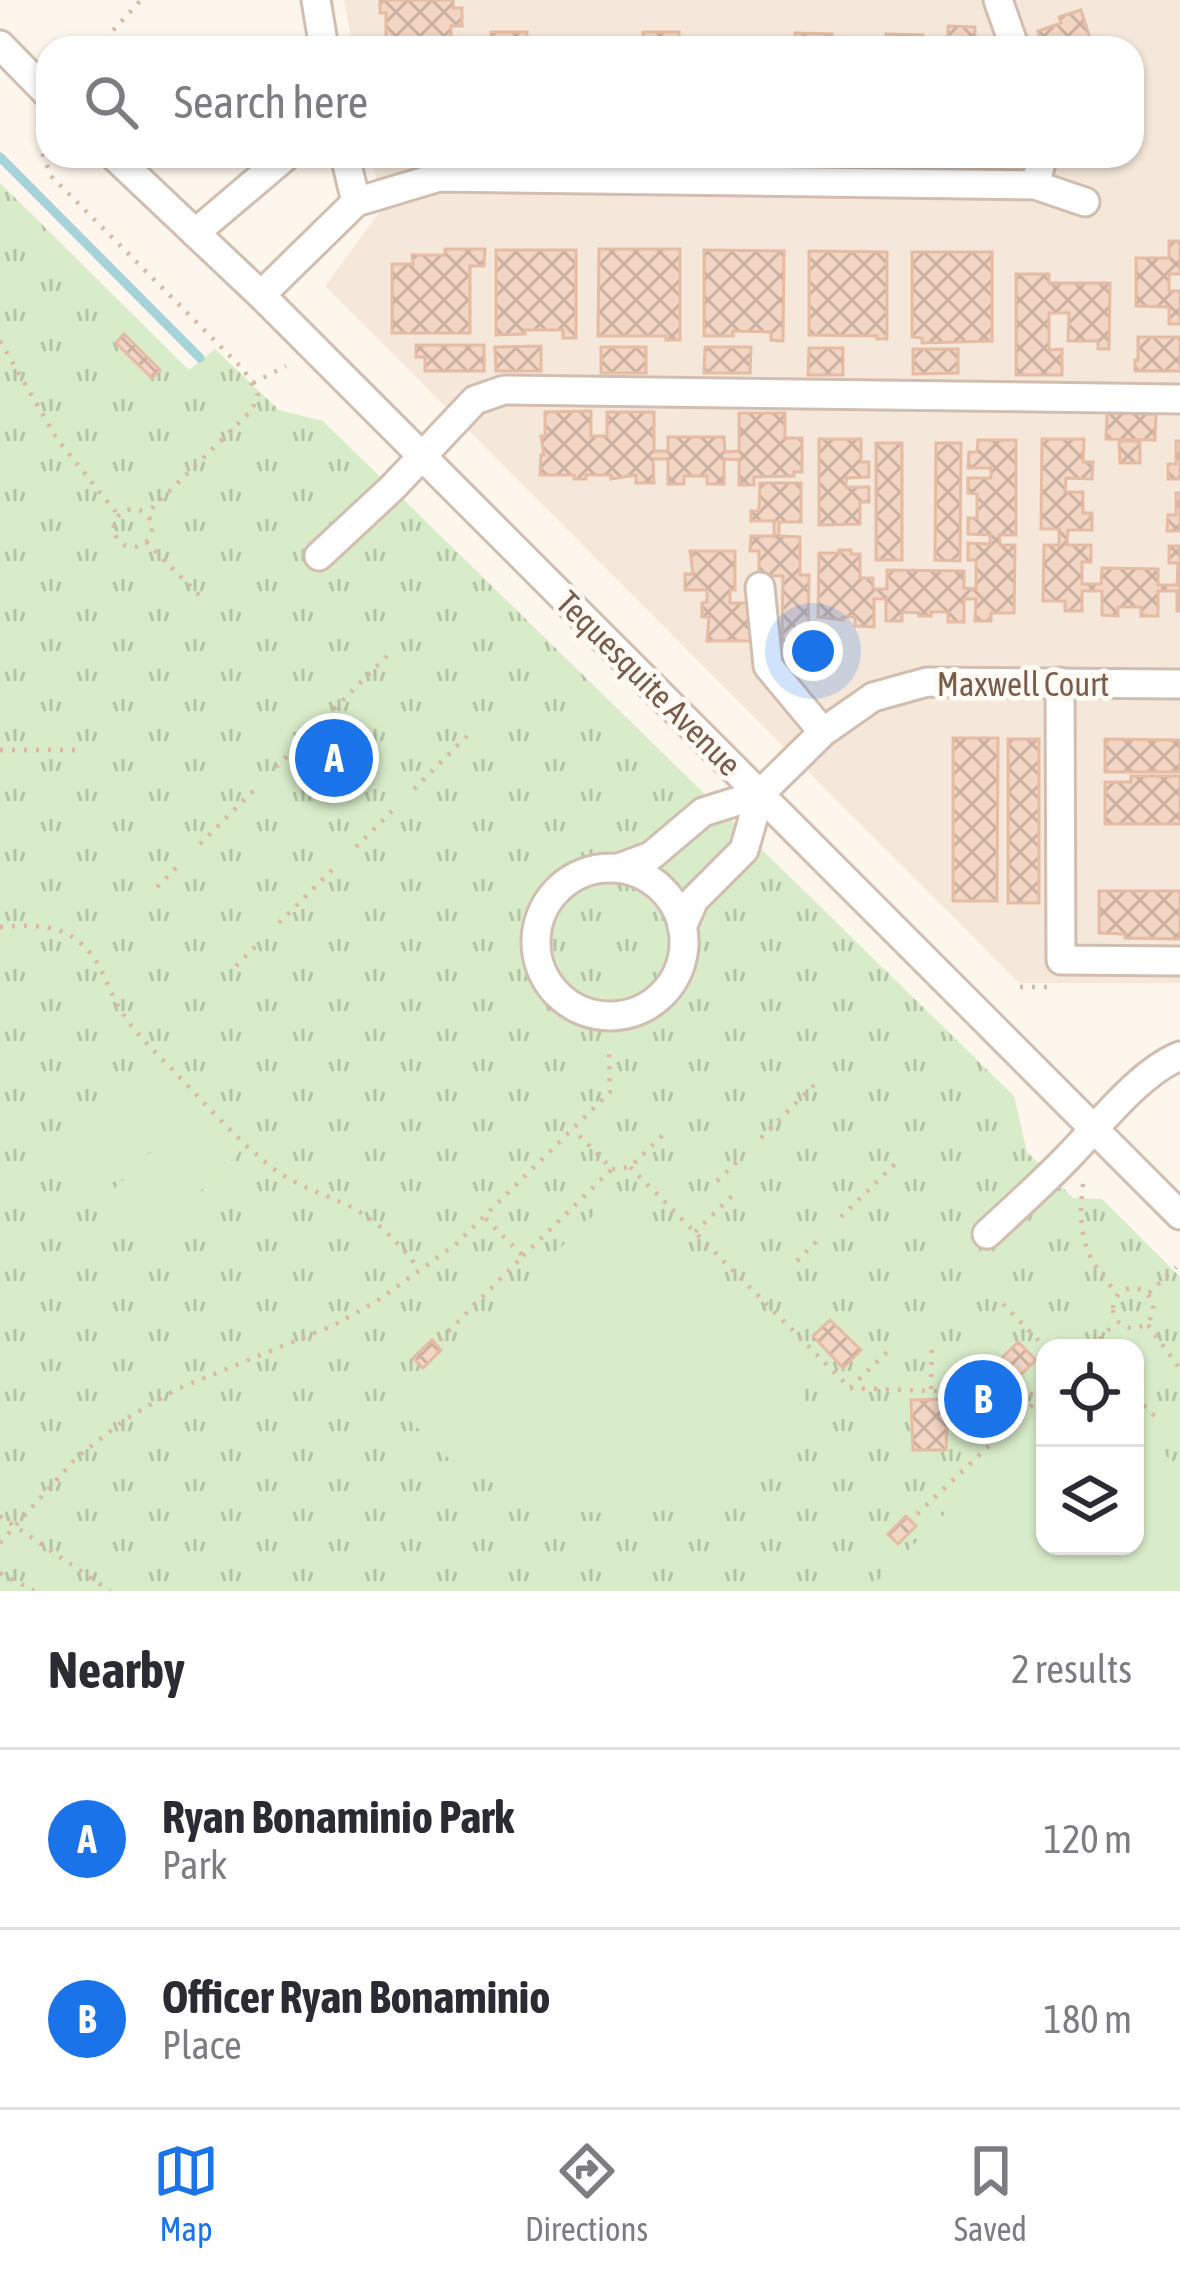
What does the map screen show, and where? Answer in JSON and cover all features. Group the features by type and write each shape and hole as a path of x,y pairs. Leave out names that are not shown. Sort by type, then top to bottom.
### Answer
{"street":[{"path":"316,0 322,36"},
{"path":"998,0 1011,36"},
{"path":"0,45 36,82"},
{"name":"Tequesquite Avenue","path":"127,168 261,295 1180,1215"},
{"path":"195,233 272,168"},
{"path":"348,168 356,202"},
{"path":"1035,185 1040,168"},
{"path":"261,295 356,202 439,177 1035,185 1085,202"},
{"path":"319,556 475,400 503,390 1180,400"},
{"path":"760,587 768,666 823,732"},
{"name":"Maxwell Court","path":"760,794 823,732 873,697 927,682 1180,684"},
{"path":"1060,682 1061,960 1180,961"},
{"path":"619,868 651,856 703,812 760,794"},
{"path":"682,927 694,900 744,850 760,794"},
{"path":"595,869 641,874 674,905 682,927 681,962 670,984 653,1001 614,1016 578,1008 558,995 544,976 537,954 536,931 543,909 574,876 595,869"},
{"path":"987,1234 1162,1063 1180,1057"}],"path":[{"path":"108,36 141,0"},
{"path":"48,168 244,370 258,395 252,410 146,514"},
{"path":"0,340 57,439 119,516"},
{"path":"253,383 286,366"},
{"path":"135,510 146,514 152,531 146,542 129,546 118,539 119,516 135,510"},
{"path":"146,542 199,595"},
{"path":"334,709 388,654"},
{"path":"276,767 313,731"},
{"path":"414,789 468,735"},
{"path":"0,750 76,750"},
{"path":"200,844 254,790"},
{"path":"356,847 392,811"},
{"path":"158,887 178,866"},
{"path":"279,923 333,869"},
{"path":"0,927 35,924 61,930 79,941 97,961 113,998 140,1037 267,1164 295,1184 374,1222 420,1270"},
{"path":"236,966 256,945"},
{"path":"0,1543 76,1458 126,1418 175,1390 334,1325 377,1301 455,1245 610,1091 609,1052"},
{"path":"761,1138 815,1084"},
{"path":"573,1129 612,1169"},
{"path":"440,1340 612,1169 630,1167 667,1131"},
{"path":"717,1181 740,1159"},
{"path":"841,1217 895,1164"},
{"path":"630,1167 850,1388 1036,1394"},
{"path":"1084,1180 1080,1206 1088,1255 1118,1293"},
{"path":"695,1232 732,1196"},
{"path":"484,1216 523,1256"},
{"path":"797,1261 820,1238"},
{"path":"1149,1293 1176,1267"},
{"path":"1132,1286 1149,1293 1154,1310 1147,1324 1131,1330 1117,1322 1112,1308 1118,1293 1132,1286"},
{"path":"1003,1304 1037,1339"},
{"path":"1100,1339 1117,1322"},
{"path":"1147,1324 1180,1369"},
{"path":"931,1391 932,1341"},
{"path":"850,1388 887,1352"},
{"path":"917,1514 1036,1402"},
{"path":"1144,1406 1161,1422"},
{"path":"0,1516 110,1591"},
{"path":"0,1573 34,1591"}],"shaded area":[{"path":"344,0 1180,0 1180,983 1019,983 325,286 382,209 374,168 1144,168 1144,36 351,36"}],"green space":[{"path":"0,183 189,370 215,349 279,410 323,421 1014,1096 1027,1152 1073,1198 1102,1199 1180,1277 1180,1591 0,1591"},
{"path":"145,1059 190,1103 104,1188 60,1144"},
{"path":"195,1108 239,1153 154,1237 110,1193"},
{"path":"625,1194 773,1343 824,1434 780,1467 685,1508 627,1515 564,1510 503,1489 447,1457 397,1408 612,1197"},
{"path":"1036,1423 1036,1555 1144,1555 1144,1433 1180,1470 1180,1591 867,1591"}],"building":[{"path":"380,0 453,0 453,8 462,8 462,26 451,26 451,36 386,36 386,13 380,13"},
{"path":"1081,10 1089,36 1039,36 1038,31 1061,23 1059,17"},
{"path":"948,26 975,27 975,36 948,36"},
{"path":"491,32 527,32 527,36 491,36"},
{"path":"643,32 679,32 679,36 643,36"},
{"path":"795,33 832,34 832,36"},
{"path":"1169,241 1180,241 1180,274 1169,274 1169,291 1180,291 1180,324 1169,324 1169,307 1136,306 1136,258 1169,258"},
{"path":"445,249 485,249 484,266 470,266 470,333 392,333 392,264 413,264 412,255 445,255"},
{"path":"599,249 680,249 680,340 598,336"},
{"path":"496,250 576,250 576,338 563,338 563,330 496,335"},
{"path":"704,250 784,251 783,341 771,340 771,332 704,336"},
{"path":"809,251 887,252 887,339 809,335"},
{"path":"912,252 992,252 992,341 922,343 922,338 912,337"},
{"path":"1016,274 1049,274 1049,283 1110,283 1109,349 1098,349 1098,341 1068,341 1069,313 1049,313 1049,350 1062,349 1062,375 1016,375"},
{"path":"124,334 160,370 152,378 116,343"},
{"path":"1138,337 1180,337 1180,371 1135,371"},
{"path":"416,345 484,345 484,371 425,371 425,357 416,357"},
{"path":"541,346 541,371 496,371 495,347"},
{"path":"601,347 646,347 646,373 601,373"},
{"path":"705,347 751,347 750,373 704,373"},
{"path":"809,348 843,348 843,375 808,375"},
{"path":"913,349 958,349 958,373 913,374"},
{"path":"591,411 591,436 607,436 607,412 654,412 654,451 668,451 668,437 724,437 725,452 739,451 739,413 785,413 785,438 802,438 802,472 754,477 754,485 739,485 739,460 724,459 724,484 707,484 707,476 684,476 684,484 668,484 668,459 653,459 654,483 636,483 636,475 574,479 574,475 540,475 545,412"},
{"path":"1107,413 1156,414 1155,440 1106,439"},
{"path":"819,439 861,439 861,462 869,462 869,477 846,478 846,487 869,487 869,502 860,502 860,524 819,525"},
{"path":"1042,439 1084,439 1083,462 1093,462 1092,479 1066,478 1065,492 1083,492 1083,513 1092,513 1092,530 1068,530 1067,545 1091,545 1091,562 1082,562 1082,584 1101,584 1102,568 1158,569 1158,585 1177,585 1178,563 1169,563 1169,546 1180,546 1180,611 1177,591 1158,591 1158,616 1141,616 1141,607 1118,607 1118,616 1102,615 1102,591 1082,591 1082,611 1065,611 1065,601 1043,601 1044,545 1059,545 1059,529 1041,529"},
{"path":"978,440 1016,440 1016,535 999,535 1000,545 1015,545 1014,613 991,613 991,621 975,621 976,599 964,599 964,622 948,622 948,612 919,616 902,612 902,621 886,621 886,599 874,599 874,627 855,626 855,617 818,617 819,553 851,550 851,554 860,554 860,578 873,578 873,589 887,589 887,570 964,571 964,588 976,589 976,560 968,560 968,543 990,544 990,535 968,534 968,518 977,518 977,494 968,493 968,478 991,478 991,468 968,468 969,452 977,452"},
{"path":"1119,441 1140,441 1140,463 1120,463"},
{"path":"1176,441 1180,441 1180,479 1168,479 1168,464 1176,464"},
{"path":"876,443 902,443 902,560 876,560"},
{"path":"936,443 961,443 960,561 935,560"},
{"path":"760,483 801,483 801,522 779,522 779,536 800,537 800,575 809,575 808,647 782,647 783,576 759,575 759,551 750,551 751,536 774,536 774,521 751,521 751,511 759,511"},
{"path":"1176,493 1180,493 1180,531 1167,531 1168,515 1176,515"},
{"path":"690,551 735,551 735,590 730,590 730,603 751,603 751,641 707,641 709,617 702,617 702,603 707,602 707,590 685,590 685,574 693,574"},
{"path":"953,738 998,738 997,901 953,901"},
{"path":"1008,739 1039,739 1039,903 1008,903"},
{"path":"1105,739 1180,740 1180,772 1105,772"},
{"path":"1131,776 1180,776 1180,824 1105,824 1105,782 1131,782"},
{"path":"1099,891 1180,891 1180,939 1099,933"},
{"path":"830,1320 861,1350 843,1368 813,1336"},
{"path":"432,1340 441,1350 423,1368 413,1358"},
{"path":"1018,1342 1036,1360 1006,1389 989,1371"},
{"path":"948,1399 946,1450 913,1450 911,1400"},
{"path":"906,1516 916,1526 898,1544 888,1534"}],"waterway":[{"path":"0,157 200,358"}],"place":[{"name":"Ryan Bonaminio Park","path":"334,758"},
{"name":"Officer Ryan Bonaminio","path":"983,1399"}]}
